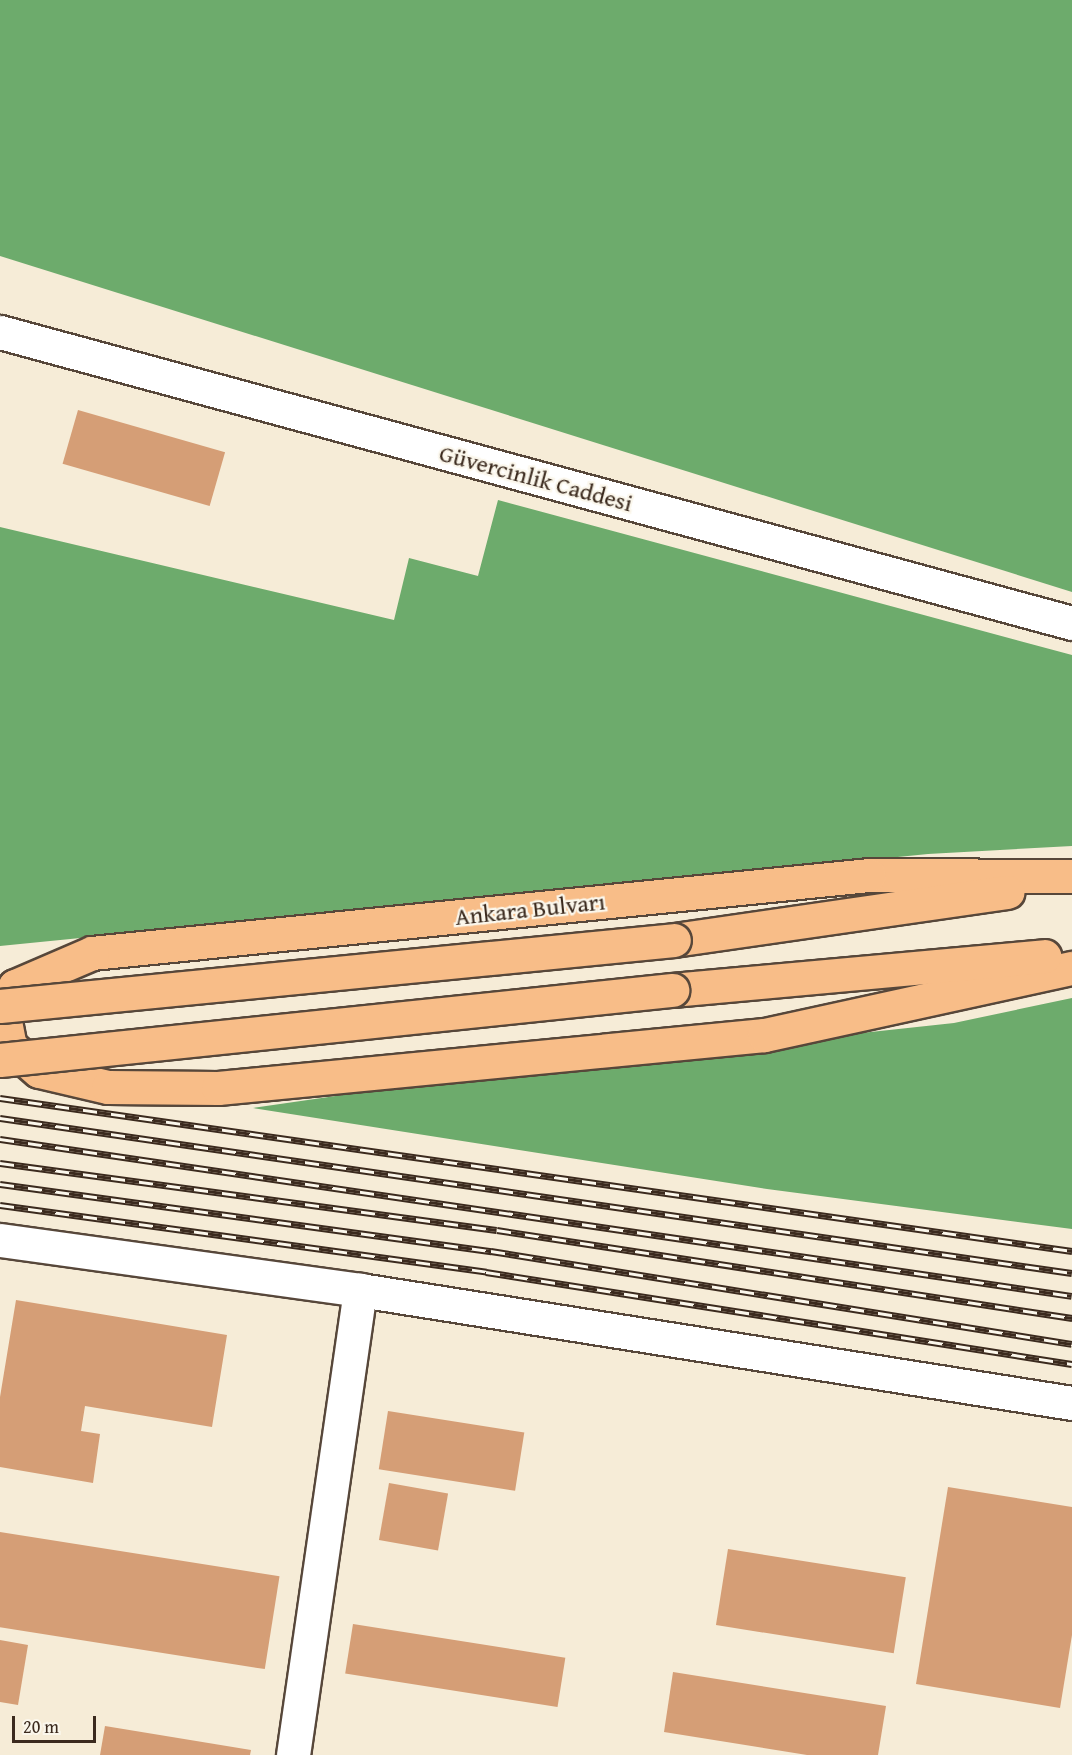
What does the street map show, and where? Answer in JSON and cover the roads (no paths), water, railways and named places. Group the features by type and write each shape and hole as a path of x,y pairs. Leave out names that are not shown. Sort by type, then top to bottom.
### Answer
{"main road":[{"name":"Ankara Bulvarı","path":"1072,876 869,875 92,953 15,986 4,1016 10,1046 39,1071 108,1087 218,1088 764,1035 1072,968"},
{"name":"Ankara Bulvarı","path":"0,1005 674,940 1072,883"},
{"path":"0,1060 672,990 1072,953"}],"street":[{"name":"Güvercinlik Caddesi","path":"0,332 1072,623"},
{"path":"0,1240 360,1290 1072,1403"},
{"path":"293,1755 360,1290"}],"railway":[{"path":"0,1098 1072,1251"},
{"path":"0,1118 1072,1273"},
{"path":"0,1139 1072,1296"},
{"path":"0,1163 497,1230 1072,1318"},
{"path":"0,1184 491,1251 1072,1344"},
{"path":"0,1205 486,1272 1072,1364"}]}
